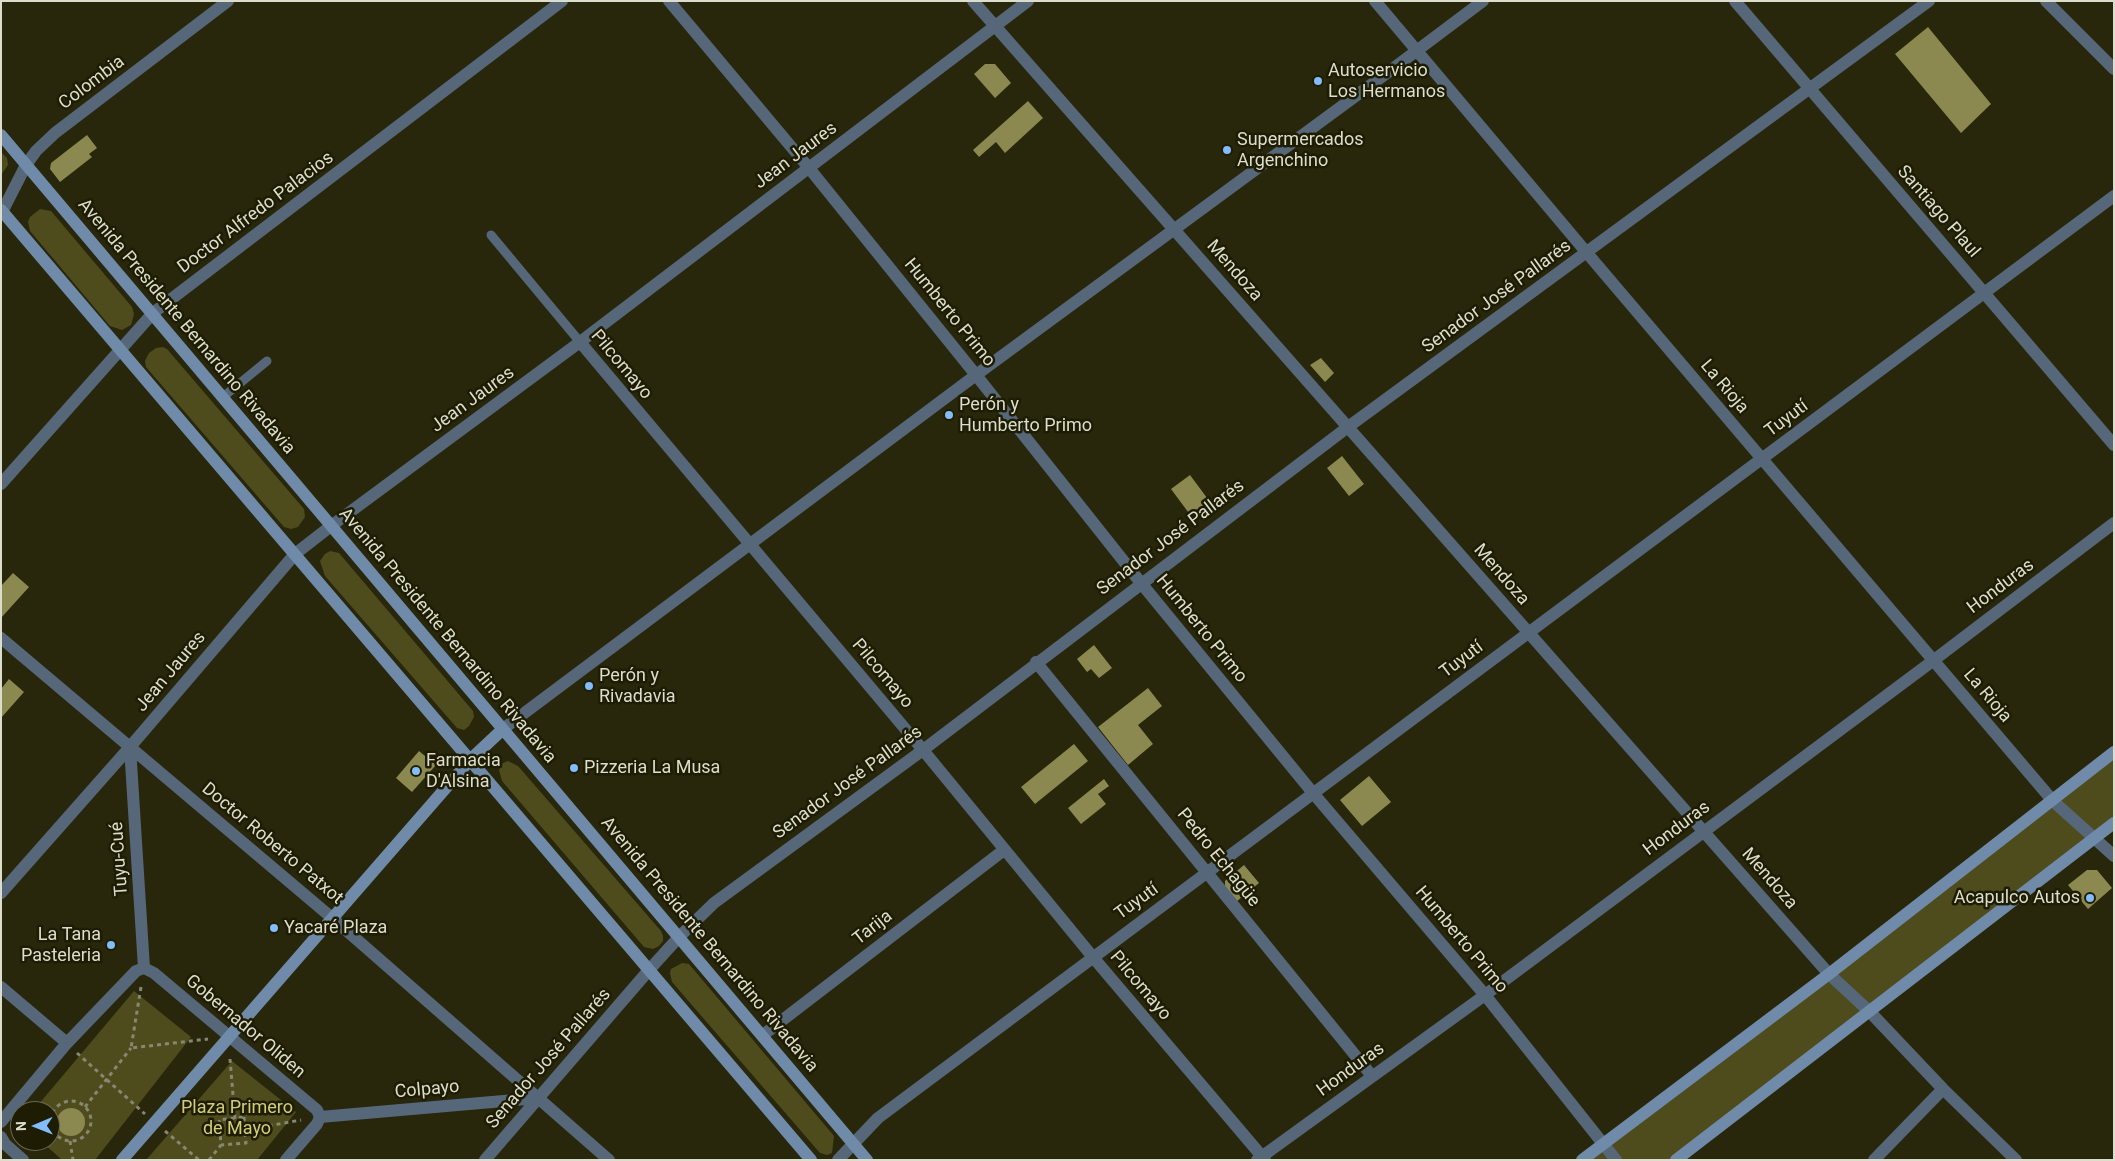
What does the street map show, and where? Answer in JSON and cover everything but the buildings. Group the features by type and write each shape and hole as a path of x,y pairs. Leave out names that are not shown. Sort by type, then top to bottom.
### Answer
{"main road":[{"name":"Avenida Presidente Bernardino Rivadavia","path":"1,135 867,1160"},
{"path":"2,212 121,349 811,1160"},
{"path":"122,1160 470,759 503,729"},
{"path":"1582,1160 1829,974 2114,752"},
{"path":"1676,1160 2114,823"}],"street":[{"name":"Colombia","path":"2,212 26,164 36,151 55,133 228,1"},
{"name":"Doctor Alfredo Palacios","path":"1,484 153,314 562,1"},
{"name":"Humberto Primo","path":"669,1 809,168 976,374 1141,583 1313,793 1485,995 1616,1160"},
{"name":"Mendoza","path":"973,1 1829,974 1870,1012 1943,1089 2016,1160"},
{"name":"Jean Jaures","path":"1,893 130,747 295,554 580,342 1028,1"},
{"name":"La Rioja","path":"1375,1 2053,801 2114,856"},
{"path":"503,729 976,374 1483,1"},
{"name":"Santiago Plaul","path":"1735,1 2114,445"},
{"name":"Senador José Pallarés","path":"485,1160 649,970 714,903 923,750 1036,662 1348,427 1929,1"},
{"path":"2046,1 2114,69"},
{"name":"Tuyutí","path":"838,1160 852,1143 878,1118 1092,956 1763,459 1983,292 2114,196"},
{"name":"Pilcomayo","path":"580,342 923,750 1262,1159"},
{"name":"Honduras","path":"1262,1159 1372,1076 1485,995 2114,524"},
{"name":"Doctor Roberto Patxot","path":"1,638 332,917 609,1160"},
{"name":"Pedro Echagüe","path":"1036,662 1372,1076"},
{"name":"Tuyu-Cué","path":"130,747 144,968"},
{"name":"Tarija","path":"763,1035 1004,850"},
{"path":"1,1122 67,1044 136,971 144,968"},
{"name":"Gobernador Oliden","path":"144,968 154,974 317,1110 320,1117"},
{"path":"1,987 67,1044"},
{"path":"1874,1160 1943,1089"},
{"name":"Colpayo","path":"320,1117 538,1098"},
{"path":"286,1160 317,1124 320,1117"},
{"path":"1,1137 5,1144 23,1160"}],"lane":[{"name":"Pilcomayo","path":"491,235 580,342"},
{"path":"223,397 267,361"}],"path":[{"path":"85,1107 131,1048 144,968"},
{"path":"131,1048 228,1036 235,1119"},
{"path":"67,1044 199,1160"},
{"path":"60,1106 64,1103 75,1102 85,1107 91,1119 90,1126 83,1137 70,1141 60,1137"},
{"path":"245,1130 320,1117"},
{"path":"209,1160 221,1145 219,1120 244,1118 246,1142 221,1145"},
{"path":"70,1141 73,1160"}],"green space":[{"path":"1,152 7,158 8,165 1,175"},
{"path":"40,209 51,211 132,307 134,314 131,325 122,330 110,326 30,231 28,222 30,217"},
{"path":"163,347 167,349 304,509 305,517 298,527 291,529 284,527 146,367 145,361 149,353 156,348"},
{"path":"330,551 339,553 473,711 474,717 469,726 464,730 457,728 325,576 320,561"},
{"path":"2114,752 2114,823 1676,1160 1582,1160"},
{"path":"508,761 518,766 661,931 663,941 659,946 653,949 644,947 502,781 499,770 503,763"},
{"path":"682,963 689,964 834,1136 832,1153 827,1155 820,1153 672,982 671,969"},
{"name":"Plaza Primero de Mayo","path":"134,991 191,1037 95,1160 62,1160 52,1151 60,1151 60,1101 41,1101"},
{"name":"Plaza Primero de Mayo","path":"232,1061 296,1112 257,1160 146,1160"}],"place":[{"name":"Autoservicio Los Hermanos","path":"1318,81"},
{"name":"Supermercados Argenchino","path":"1227,150"},
{"name":"Perón y Humberto Primo","path":"949,415"},
{"name":"Perón y Rivadavia","path":"589,686"},
{"name":"Pizzeria La Musa","path":"574,768"},
{"name":"Farmacia D'Alsina","path":"416,771"},
{"name":"Acapulco Autos","path":"2090,898"},
{"name":"Yacaré Plaza","path":"274,928"},
{"name":"La Tana Pasteleria","path":"111,945"}]}
